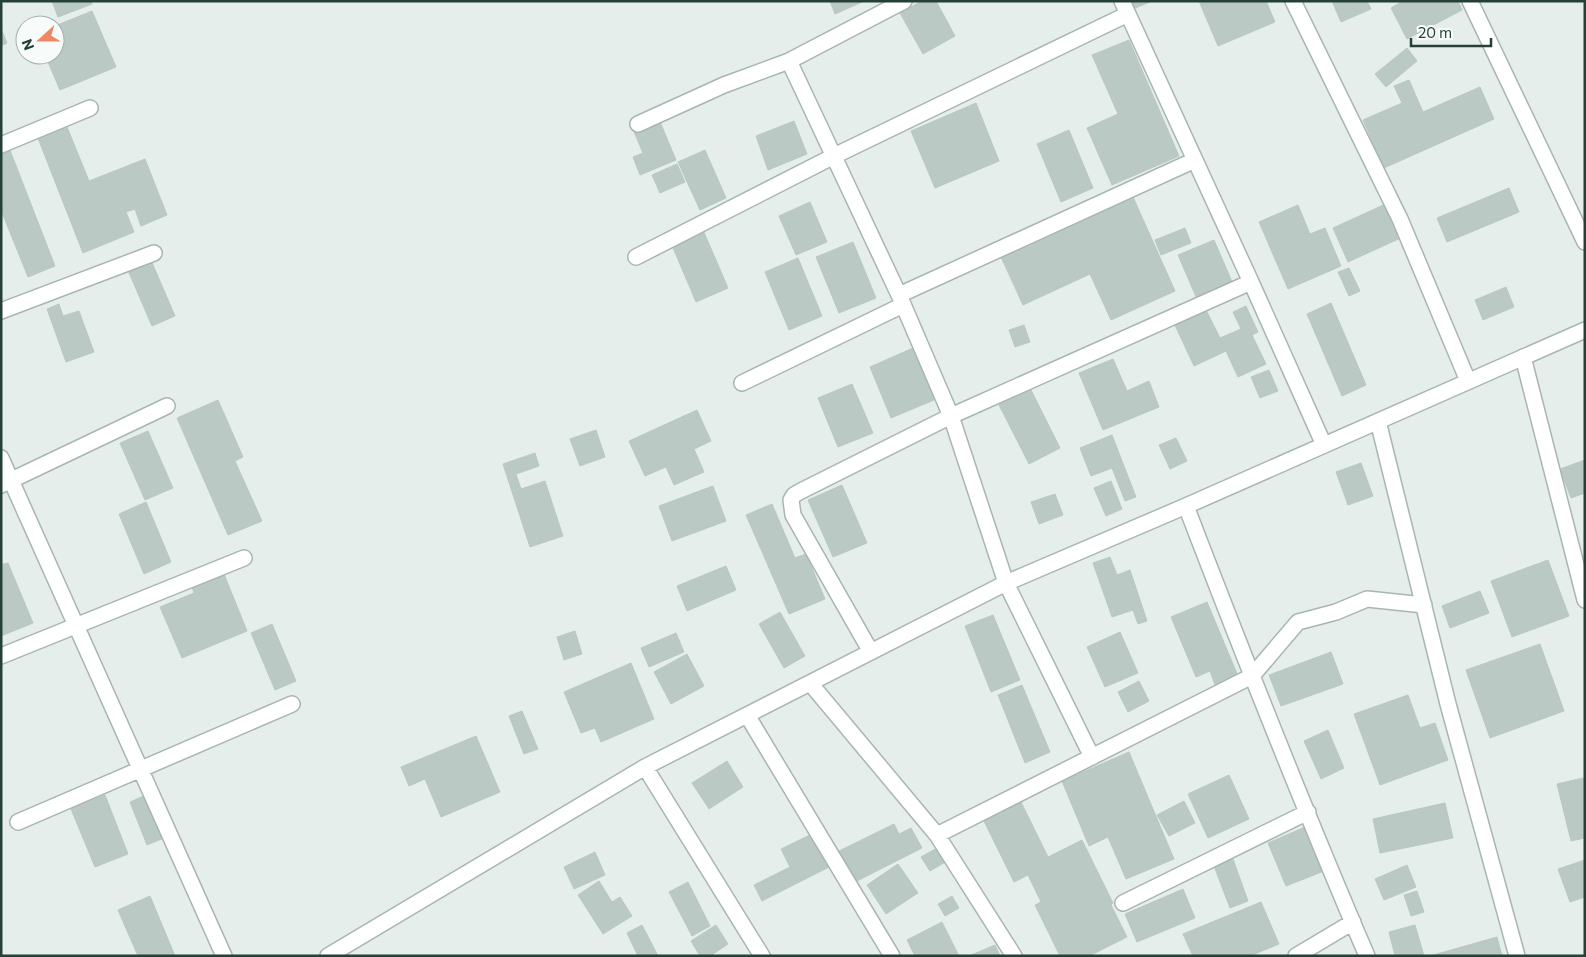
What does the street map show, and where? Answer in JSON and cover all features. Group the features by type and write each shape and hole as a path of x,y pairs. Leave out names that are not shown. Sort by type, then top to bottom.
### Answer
{"street":[{"path":"638,124 724,84 789,61 904,1"},
{"path":"1293,1 1400,219 1468,381"},
{"path":"1470,1 1585,242"},
{"path":"636,257 1125,8 1324,445"},
{"path":"789,61 901,300 951,416 1006,583 1092,757"},
{"path":"1,145 90,108"},
{"path":"742,383 901,300 1195,160"},
{"path":"1,311 154,253"},
{"path":"871,652 793,515 791,500 794,495 951,416 1251,282"},
{"path":"328,956 645,767 1006,583 1186,506 1585,330"},
{"path":"1523,357 1585,600"},
{"path":"6,483 167,406"},
{"path":"1378,421 1448,704 1517,956"},
{"path":"1,458 6,483 76,625 224,956"},
{"path":"1186,506 1252,676 1367,956"},
{"path":"1,656 244,558"},
{"path":"937,835 1252,676 1298,622 1336,612 1367,599 1424,605"},
{"path":"810,682 937,835 1014,956"},
{"path":"18,822 292,704"},
{"path":"747,715 892,956"},
{"path":"645,767 762,956"},
{"path":"1123,903 1308,812"},
{"path":"1296,956 1352,922"}],"building":[{"path":"52,1 91,1 92,4 63,15 57,15"},
{"path":"830,1 862,1 862,2 835,14"},
{"path":"922,1 936,1 955,36 923,54 900,13"},
{"path":"1130,1 1152,1 1133,9"},
{"path":"1199,1 1266,1 1275,22 1218,46"},
{"path":"1332,1 1367,1 1371,9 1341,22"},
{"path":"1403,1 1438,1 1438,3 1441,1 1458,1 1462,10 1407,39 1391,8"},
{"path":"92,11 116,67 60,90 49,65 65,65 65,22"},
{"path":"1,29 7,43 1,46"},
{"path":"1129,40 1179,156 1112,185 1087,128 1118,114 1092,55"},
{"path":"1407,48 1417,61 1386,87 1375,74"},
{"path":"1409,80 1423,112 1480,87 1494,119 1384,168 1363,120 1402,103 1394,86"},
{"path":"976,103 999,161 935,188 911,131"},
{"path":"658,117 676,160 640,175 633,157 643,153 632,127"},
{"path":"794,121 807,154 768,170 756,136"},
{"path":"65,122 89,181 145,159 167,215 141,226 135,209 126,212 134,232 83,253 36,133"},
{"path":"1069,130 1093,188 1061,202 1037,144"},
{"path":"8,145 55,266 28,277 1,210 1,147"},
{"path":"705,150 726,198 700,210 678,162"},
{"path":"677,164 685,182 660,193 652,175"},
{"path":"1509,188 1519,212 1447,242 1437,218"},
{"path":"1133,197 1175,291 1111,320 1090,274 1023,305 1001,257"},
{"path":"810,202 827,242 796,255 779,216"},
{"path":"1390,202 1405,236 1348,262 1333,228"},
{"path":"1298,205 1310,234 1325,228 1341,266 1288,289 1259,222"},
{"path":"1185,228 1191,243 1161,255 1155,240"},
{"path":"703,230 728,288 696,302 671,243"},
{"path":"1214,240 1233,284 1197,299 1178,255"},
{"path":"853,242 876,298 839,313 816,257"},
{"path":"150,258 175,316 152,326 127,268"},
{"path":"798,258 822,316 789,330 765,272"},
{"path":"1349,268 1360,291 1349,296 1338,272"},
{"path":"1506,287 1514,307 1483,320 1475,300"},
{"path":"1331,303 1366,385 1342,396 1307,314"},
{"path":"59,304 63,316 79,311 94,352 66,362 47,309"},
{"path":"1246,306 1258,332 1252,335 1266,364 1238,377 1226,351 1194,366 1174,323 1205,308 1220,338 1241,329 1233,312"},
{"path":"1024,325 1030,342 1015,347 1009,330"},
{"path":"913,348 934,400 891,418 870,367"},
{"path":"1113,359 1127,391 1149,381 1159,407 1103,430 1079,373"},
{"path":"1269,370 1278,391 1260,398 1251,377"},
{"path":"852,384 873,433 838,447 818,398"},
{"path":"1031,390 1060,448 1029,464 999,405"},
{"path":"218,400 243,457 235,461 262,521 228,535 177,418"},
{"path":"697,410 711,441 694,449 704,472 674,485 666,467 645,476 629,441"},
{"path":"596,430 605,457 580,466 570,439"},
{"path":"148,431 173,488 145,500 120,443"},
{"path":"1112,435 1136,497 1125,501 1112,468 1091,476 1080,448"},
{"path":"1176,438 1187,461 1170,469 1159,445"},
{"path":"535,453 539,466 516,474 521,489 545,481 563,536 530,547 503,464"},
{"path":"1585,460 1585,493 1571,498 1560,469"},
{"path":"1361,463 1373,496 1348,505 1336,472"},
{"path":"1111,481 1122,509 1106,516 1094,488"},
{"path":"842,485 867,543 833,557 808,500"},
{"path":"713,486 726,521 672,541 659,506"},
{"path":"1055,494 1063,515 1039,524 1031,502"},
{"path":"146,502 171,562 144,574 119,514"},
{"path":"772,504 795,558 806,554 825,599 789,614 746,515"},
{"path":"1110,557 1117,575 1130,570 1147,621 1138,624 1133,610 1112,617 1093,563"},
{"path":"1548,560 1569,616 1512,637 1491,581"},
{"path":"8,563 33,623 1,636 1,565"},
{"path":"726,566 736,590 687,611 677,586"},
{"path":"224,574 247,631 182,658 160,607 194,593 192,587"},
{"path":"1480,591 1489,613 1450,628 1442,606"},
{"path":"1207,602 1238,676 1215,685 1210,671 1196,677 1171,617"},
{"path":"780,612 805,656 784,668 759,624"},
{"path":"993,615 1020,680 991,692 965,626"},
{"path":"272,624 296,681 275,690 251,633"},
{"path":"575,631 582,654 564,660 557,637"},
{"path":"1120,632 1138,673 1105,687 1087,647"},
{"path":"676,633 684,652 649,667 641,648"},
{"path":"1540,644 1564,711 1490,738 1466,670"},
{"path":"1331,652 1343,684 1281,706 1269,675"},
{"path":"687,654 704,686 671,704 654,672"},
{"path":"631,663 654,719 601,742 595,728 581,733 564,692"},
{"path":"1139,681 1149,701 1128,712 1118,692"},
{"path":"1022,685 1050,752 1025,763 998,695"},
{"path":"1408,695 1420,728 1435,723 1448,760 1380,785 1354,714"},
{"path":"522,711 538,749 524,754 509,716"},
{"path":"1328,730 1344,768 1321,779 1304,741"},
{"path":"476,736 500,792 441,817 425,779 409,786 401,767"},
{"path":"1129,752 1174,859 1126,879 1108,837 1089,846 1062,781"},
{"path":"727,761 743,787 709,809 692,783"},
{"path":"1229,775 1249,819 1208,838 1188,794"},
{"path":"1583,778 1585,786 1585,838 1571,841 1557,784"},
{"path":"105,795 128,854 95,867 71,809"},
{"path":"146,795 164,838 147,845 130,802"},
{"path":"1020,800 1048,857 1082,840 1113,903 1111,905 1127,937 1089,956 1060,956 1035,905 1041,902 1028,875 1014,882 983,819"},
{"path":"1184,801 1195,823 1169,836 1157,815"},
{"path":"1445,803 1453,838 1380,853 1373,819"},
{"path":"894,824 899,834 911,828 922,848 853,883 833,854"},
{"path":"1305,827 1324,871 1286,886 1268,843"},
{"path":"814,833 831,866 762,901 754,885 790,867 781,849"},
{"path":"939,847 947,861 930,871 921,857"},
{"path":"595,852 605,875 574,889 564,867"},
{"path":"1233,859 1248,901 1230,908 1214,866"},
{"path":"1585,860 1585,897 1570,902 1558,869"},
{"path":"898,864 918,893 886,914 867,885"},
{"path":"1407,865 1416,887 1384,900 1375,879"},
{"path":"599,881 612,902 620,897 632,916 603,934 578,895"},
{"path":"688,882 710,926 692,936 669,892"},
{"path":"1183,889 1195,918 1137,942 1125,914"},
{"path":"1417,891 1424,912 1411,916 1404,895"},
{"path":"150,896 175,956 138,956 118,910"},
{"path":"952,896 959,908 945,916 938,904"},
{"path":"1261,902 1279,944 1250,956 1193,956 1183,934"},
{"path":"942,922 959,956 915,956 907,940"},
{"path":"642,925 658,956 638,956 627,933"},
{"path":"716,925 728,944 710,956 700,956 691,941"},
{"path":"1415,925 1424,956 1395,956 1389,932"},
{"path":"1497,937 1502,956 1430,956"},
{"path":"995,945 1000,956 969,956"}]}
